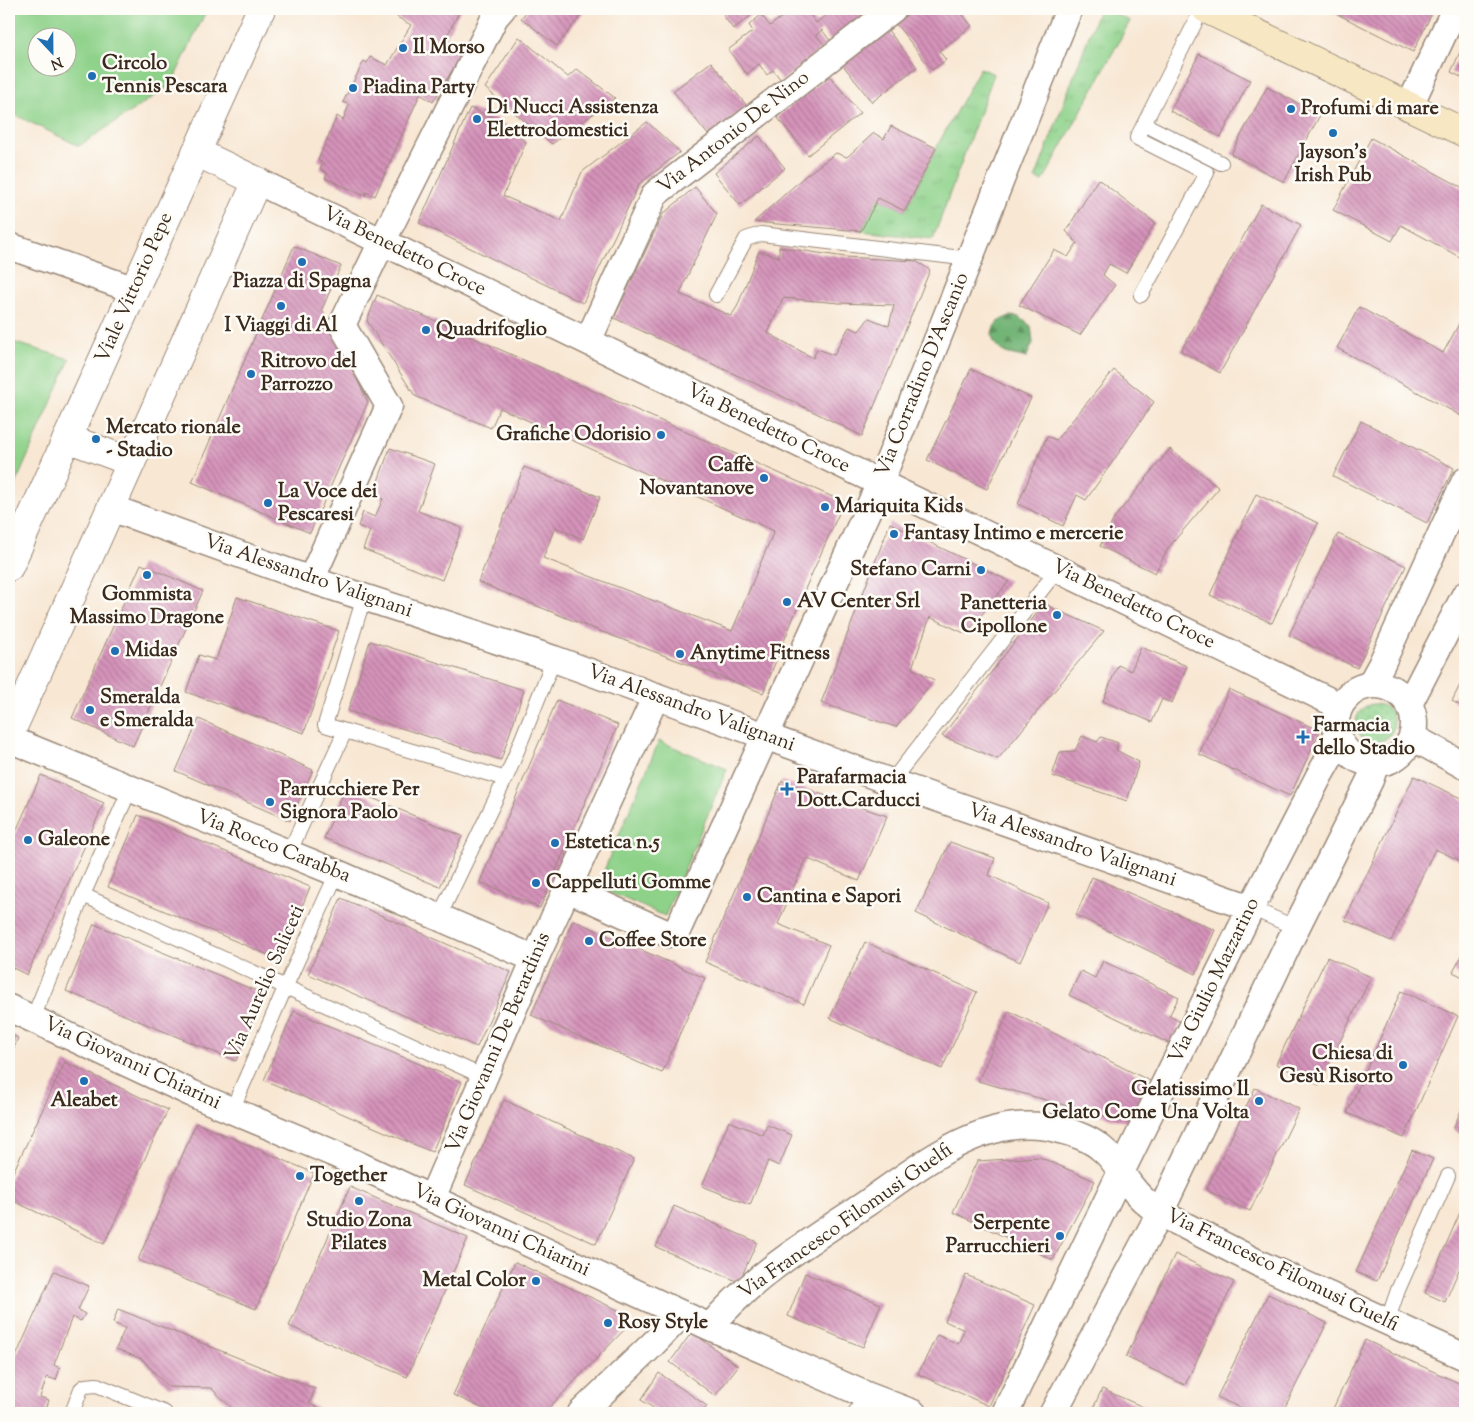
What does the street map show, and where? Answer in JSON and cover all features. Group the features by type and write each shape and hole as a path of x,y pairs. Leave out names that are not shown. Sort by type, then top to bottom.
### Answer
{"main road":[{"path":"1204,9 1465,133"}],"street":[{"name":"Viale Vittorio Pepe","path":"9,567 262,9"},
{"path":"311,580 390,406 342,325 495,18 502,9"},
{"name":"Via Antonio De Nino","path":"588,342 655,194 893,9"},
{"name":"Via Corradino D'Ascanio","path":"568,889 668,934 677,931 880,482 1069,9"},
{"path":"1409,107 1455,9"},
{"name":"Via Benedetto Croce","path":"196,152 1340,706"},
{"path":"9,738 257,181"},
{"path":"9,246 135,290"},
{"path":"67,438 131,462"},
{"path":"1370,685 1381,665 1465,481"},
{"name":"Via Alessandro Valignani","path":"111,508 311,580 554,659 891,782 1251,908"},
{"path":"1409,704 1465,595"},
{"path":"1381,685 1392,688 1402,695 1409,704 1413,720 1412,737 1398,755 1387,761 1365,762 1354,757 1339,741 1335,721 1340,706 1350,693 1359,688 1381,685"},
{"name":"Via Giovanni De Berardinis","path":"432,1198 535,959 656,696"},
{"path":"1412,737 1465,766"},
{"name":"Via Rocco Carabba","path":"9,738 290,853 535,959"},
{"name":"Via Giulio Mazzarino","path":"1005,1413 1251,908 1339,741"},
{"path":"1053,1413 1160,1213 1296,928 1370,780 1376,763"},
{"name":"Via Giovanni Chiarini","path":"9,1008 193,1094 335,1154 432,1198 710,1327 860,1404 913,1413"},
{"name":"Via Francesco Filomusi Guelfi","path":"710,1327 728,1305 758,1278 911,1172 960,1143 994,1129 1027,1126 1061,1130 1093,1142 1104,1150 1137,1194 1160,1213 1260,1264 1465,1358"},
{"path":"581,1413 682,1314"}],"lane":[{"path":"1141,294 1207,173 1137,138 1204,9"},
{"path":"1144,124 1221,163"},
{"path":"716,295 746,239 761,234 970,259"},
{"path":"891,782 1058,569"},
{"path":"364,597 325,725 506,779"},
{"path":"440,917 506,779 554,659"},
{"path":"290,853 345,731"},
{"path":"33,1018 83,895 130,788"},
{"name":"Via Aurelio Saliceti","path":"232,1110 337,873"},
{"path":"83,895 484,1077"},
{"name":"Via Alessandro Valignani","path":"1251,908 1296,928"},
{"path":"1387,1322 1398,1290 1448,1176"},
{"path":"72,1413 80,1390 84,1386 90,1385 98,1385 165,1413"}],"green space":[{"name":"Circolo Tennis Pescara","path":"9,9 207,9 171,85 79,146 9,112"},
{"path":"1099,9 1105,9 1130,21 1043,181 1035,179"},
{"path":"980,68 994,74 933,239 861,231 878,198 905,211 936,148"},
{"path":"1010,316 1019,317 1031,326 1033,343 1026,358 1002,351 992,337 993,328 996,324"},
{"path":"9,341 70,359 9,499"},
{"path":"1375,704 1388,710 1394,723 1388,736 1375,742 1362,736 1356,723 1362,710"},
{"path":"659,741 727,769 665,916 597,887"}],"building":[{"path":"401,9 461,9 443,43 462,54 433,102 420,94 375,196 366,192 365,196 325,178 327,173 320,169 323,163 318,160 337,116 343,120 349,105 343,102 364,61 367,63 370,57 387,65 411,25 397,17"},
{"path":"529,9 586,9 557,46 521,18"},
{"path":"730,9 760,9 733,29 723,15"},
{"path":"792,9 819,9 811,16 816,23 831,9 876,9 832,43 822,30 816,35 825,46 782,81 773,70 767,75 759,64 747,74 728,50 753,31 749,25 761,15 770,26"},
{"path":"908,9 958,9 972,26 939,51 946,60 932,70 893,20"},
{"path":"1327,9 1434,9 1413,52"},
{"path":"887,29 917,67 872,102 842,64"},
{"path":"519,37 568,77 577,69 615,98 552,144 485,88"},
{"path":"1465,41 1465,79 1451,72"},
{"path":"1199,54 1250,80 1221,137 1170,111"},
{"path":"711,62 747,106 709,136 673,91"},
{"path":"829,75 860,113 808,155 777,117"},
{"path":"1267,87 1320,115 1284,182 1231,154"},
{"path":"470,108 499,120 526,142 503,196 561,221 582,172 647,122 680,152 639,184 583,303 419,223"},
{"path":"891,126 936,148 905,211 878,198 861,231 754,222 805,176 836,153 847,157 874,133 884,139"},
{"path":"759,136 785,168 740,205 714,173"},
{"path":"1371,138 1465,189 1465,260 1401,225 1392,241 1333,210"},
{"path":"1098,179 1155,223 1126,273 1109,264 1103,275 1115,285 1080,335 1019,305 1054,250 1068,257 1077,243 1066,231"},
{"path":"695,187 717,214 680,294 731,316 737,307 759,251 779,257 779,247 845,257 916,261 930,270 862,436 790,400 614,318 663,214","holes":["783,298 894,305 889,326 869,318 859,331 849,327 834,355 817,349 813,358 768,333"]},
{"path":"1261,204 1301,225 1220,373 1181,351"},
{"path":"294,246 341,266 322,309 368,402 310,533 192,482"},
{"path":"377,295 844,502 805,589 763,693 584,625 478,582 524,467 600,497 583,539 555,527 543,558 732,631 774,531 500,408 491,428 415,396 367,321"},
{"path":"1359,307 1443,353 1465,313 1465,418 1337,348"},
{"path":"971,369 1031,398 987,489 927,460"},
{"path":"1114,370 1154,402 1086,500 1077,495 1063,526 1018,504 1047,436 1056,440"},
{"path":"1361,421 1454,468 1427,523 1333,476"},
{"path":"390,448 435,464 418,511 462,528 442,580 363,549 370,531 358,526 363,512 375,517 383,499 373,495"},
{"path":"1170,449 1219,488 1169,547 1155,573 1100,546 1115,517"},
{"path":"1256,494 1318,523 1272,623 1210,595"},
{"path":"890,523 1009,581 966,634 930,617 912,668 934,680 896,727 821,703"},
{"path":"1338,534 1406,566 1357,668 1289,635"},
{"path":"141,564 203,591 133,746 72,718"},
{"path":"237,597 339,631 304,733 186,692 199,655 216,660"},
{"path":"1044,604 1104,631 998,759 942,736"},
{"path":"370,641 524,690 501,760 348,711"},
{"path":"1141,647 1187,666 1172,703 1162,699 1152,722 1103,701 1118,665 1131,671"},
{"path":"1465,675 1465,708 1452,701"},
{"path":"1229,689 1320,731 1290,796 1199,754"},
{"path":"557,700 618,725 540,908 480,882"},
{"path":"199,719 313,770 290,821 176,771"},
{"path":"1082,736 1097,742 1101,737 1118,743 1116,750 1139,762 1127,801 1052,776 1060,752 1075,751"},
{"path":"41,775 104,803 27,975 9,966 9,847"},
{"path":"1414,776 1465,800 1465,863 1435,849 1391,941 1345,920"},
{"path":"782,781 887,816 859,881 806,858 778,924 829,945 804,1004 705,962"},
{"path":"346,787 462,836 440,887 324,838"},
{"path":"138,815 310,887 280,960 108,887"},
{"path":"950,842 995,858 989,875 1048,903 1020,962 916,913"},
{"path":"1092,877 1215,930 1196,974 1076,915"},
{"path":"341,898 511,972 477,1047 308,974"},
{"path":"573,920 705,978 662,1073 531,1015"},
{"path":"94,924 264,994 236,1061 66,991"},
{"path":"865,942 977,992 942,1069 830,1018"},
{"path":"1465,950 1465,978 1453,972"},
{"path":"1327,957 1371,977 1319,1085 1276,1064"},
{"path":"1103,961 1179,997 1169,1016 1181,1022 1170,1044 1069,995 1081,971 1095,978"},
{"name":"Chiesa di Gesù Risorto","path":"1401,991 1458,1016 1404,1138 1347,1113"},
{"path":"294,1011 462,1082 432,1152 264,1080"},
{"path":"1009,1011 1152,1082 1132,1124 978,1081"},
{"path":"9,1034 18,1038 9,1060"},
{"path":"65,1062 168,1110 104,1244 9,1199 9,1181"},
{"path":"1255,1088 1299,1109 1250,1211 1206,1190"},
{"path":"504,1100 634,1159 596,1244 465,1185"},
{"path":"1465,1101 1465,1135 1453,1129"},
{"path":"729,1121 763,1135 767,1125 792,1135 779,1166 768,1161 750,1205 702,1186"},
{"path":"196,1123 314,1173 256,1309 138,1260"},
{"path":"1412,1150 1433,1159 1377,1281 1356,1272"},
{"path":"1039,1157 1095,1181 1053,1260 953,1212 977,1161"},
{"path":"350,1187 468,1238 407,1377 289,1326"},
{"path":"1465,1201 1465,1256 1445,1302 1425,1293"},
{"path":"674,1206 757,1242 739,1282 656,1247"},
{"path":"1175,1254 1234,1282 1185,1385 1126,1357"},
{"path":"515,1262 620,1311 625,1329 544,1413 493,1413 453,1395"},
{"path":"54,1271 89,1286 78,1310 85,1314 81,1321 72,1317 54,1365 60,1368 56,1380 47,1377 40,1397 49,1400 45,1413 9,1413 9,1399 12,1387 9,1386 9,1372"},
{"path":"805,1273 881,1304 863,1347 788,1316"},
{"path":"966,1275 1035,1305 989,1406 918,1374 937,1335 958,1344 964,1330 945,1321"},
{"path":"1268,1294 1327,1323 1282,1413 1251,1413 1217,1397"},
{"path":"118,1309 315,1389 309,1404 318,1408 316,1413 237,1413 211,1388 168,1387 142,1359 116,1349 125,1328 113,1323"},
{"path":"692,1332 738,1366 715,1396 670,1362"},
{"path":"1365,1340 1465,1386 1465,1413 1383,1413 1378,1411 1377,1413 1331,1413"},
{"path":"659,1373 707,1406 702,1413 661,1413 641,1400"},
{"path":"1102,1389 1157,1413 1091,1413"}],"place":[{"name":"Il Morso","path":"403,48"},
{"name":"Circolo Tennis Pescara","path":"92,76"},
{"name":"Piadina Party","path":"353,88"},
{"name":"Profumi di mare","path":"1291,109"},
{"name":"Di Nucci Assistenza Elettrodomestici","path":"477,119"},
{"name":"Jayson's Irish Pub","path":"1333,133"},
{"name":"Piazza di Spagna","path":"302,262"},
{"name":"I Viaggi di Al","path":"281,306"},
{"name":"Quadrifoglio","path":"426,330"},
{"name":"Ritrovo del Parrozzo","path":"251,374"},
{"name":"Grafiche Odorisio","path":"661,435"},
{"name":"Mercato rionale - Stadio","path":"96,439"},
{"name":"Caffè Novantanove","path":"764,478"},
{"name":"La Voce dei Pescaresi","path":"268,503"},
{"name":"Mariquita Kids","path":"825,507"},
{"name":"Fantasy Intimo e mercerie","path":"894,534"},
{"name":"Stefano Carni","path":"981,570"},
{"name":"Gommista Massimo Dragone","path":"147,575"},
{"name":"AV Center Srl","path":"787,602"},
{"name":"Panetteria Cipollone","path":"1057,615"},
{"name":"Midas","path":"115,651"},
{"name":"Anytime Fitness","path":"680,654"},
{"name":"Smeralda e Smeralda","path":"90,710"},
{"name":"Farmacia dello Stadio","path":"1303,737"},
{"name":"Parafarmacia Dott.Carducci","path":"787,789"},
{"name":"Parrucchiere Per Signora Paolo","path":"270,802"},
{"name":"Galeone","path":"28,840"},
{"name":"Estetica n.5","path":"555,843"},
{"name":"Cappelluti Gomme","path":"536,883"},
{"name":"Cantina e Sapori","path":"747,897"},
{"name":"Coffee Store","path":"589,941"},
{"name":"Chiesa di Gesù Risorto","path":"1403,1065"},
{"name":"Aleabet","path":"84,1081"},
{"name":"Gelatissimo Il Gelato Come Una Volta","path":"1259,1101"},
{"name":"Together","path":"300,1176"},
{"name":"Studio Zona Pilates","path":"359,1201"},
{"name":"Serpente Parrucchieri","path":"1060,1236"},
{"name":"Metal Color","path":"536,1281"},
{"name":"Rosy Style","path":"608,1323"}]}
